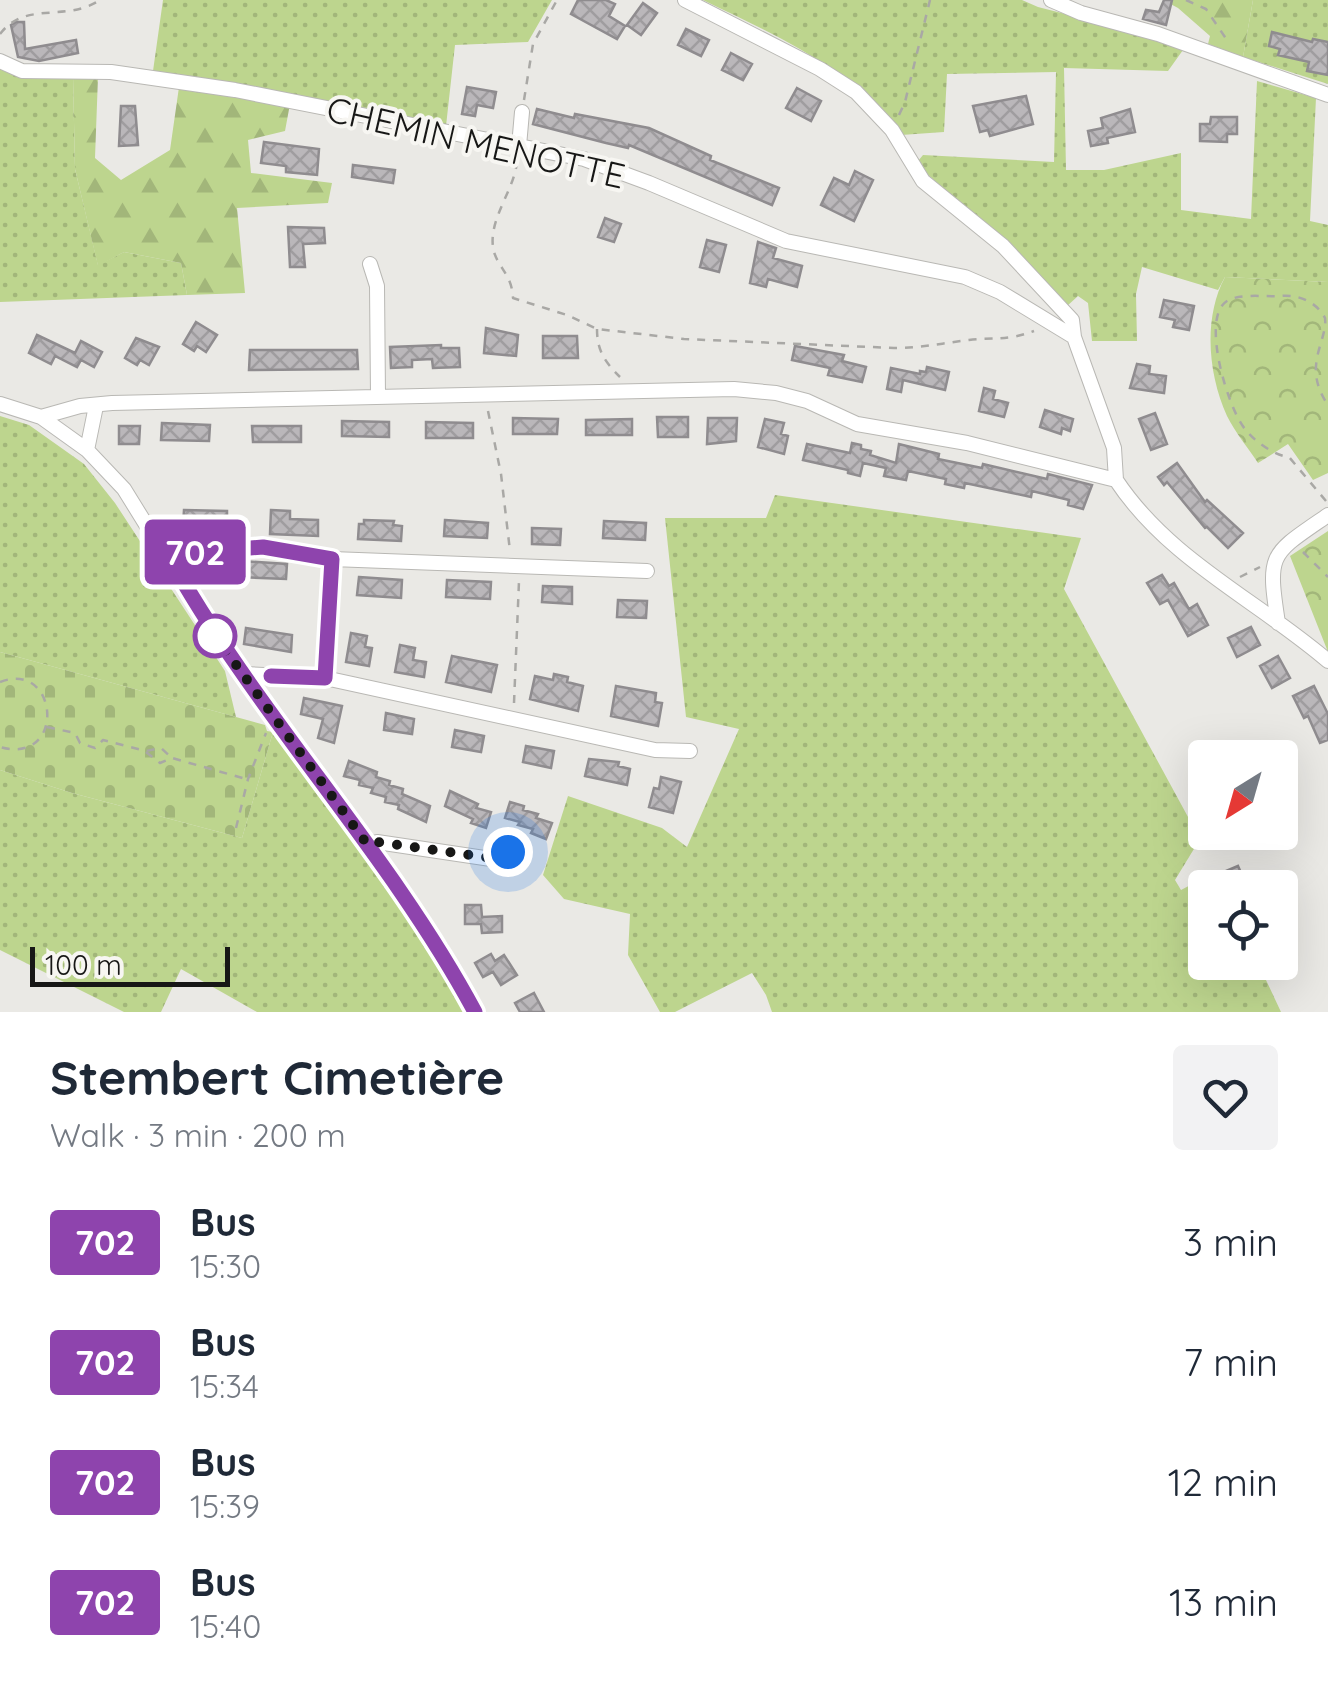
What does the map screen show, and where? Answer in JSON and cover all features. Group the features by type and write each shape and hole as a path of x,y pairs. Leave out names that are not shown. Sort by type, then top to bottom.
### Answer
{"street":[{"path":"685,0 856,92 892,130 922,181 1003,246 1072,320 1074,337 1114,448 1116,480 1134,508 1219,582 1328,660"},
{"path":"1052,0 1328,96"},
{"name":"CHEMIN MENOTTE","path":"0,61 22,71 111,72 234,90 584,160 786,240 965,277 1000,292 1074,337"},
{"path":"519,146 522,112"},
{"path":"370,264 377,286 378,396"},
{"path":"41,417 80,406 112,403 718,388 776,393 807,401 856,424 967,442 1116,480"},
{"path":"0,404 41,417 87,450 124,489 215,636 441,948 476,1012"},
{"path":"87,450 96,406"},
{"path":"1278,623 1270,578 1277,554 1328,515"},
{"path":"168,555 263,547 332,559 647,571"},
{"path":"325,678 332,559"},
{"path":"244,674 325,678 655,750 690,752"},
{"path":"367,844 377,842 491,858 508,852"}],"path":[{"path":"0,34 16,14 26,9 90,6 100,0"},
{"path":"522,112 533,44 557,0"},
{"path":"892,130 905,102 930,0"},
{"path":"1186,0 1206,9 1225,33 1236,63"},
{"path":"519,146 516,169 493,236 493,251 512,282 513,298 597,330 684,339 921,348 978,339 1002,341 1049,323"},
{"path":"1328,405 1316,385 1316,369 1327,328 1324,317 1312,304 1296,294 1237,297 1224,302 1218,311 1214,338 1228,392 1244,429 1280,456 1289,458 1328,504"},
{"path":"597,330 597,346 602,356 630,390"},
{"path":"484,394 515,566 514,719"},
{"path":"1292,540 1328,577"},
{"path":"1219,582 1244,576 1277,554"},
{"path":"0,682 11,678 34,684 48,703 48,727 34,744 14,751 0,747"},
{"path":"236,828 262,737 278,722"},
{"path":"48,727 75,733 80,743 95,748 102,740 146,752 160,763 172,758"},
{"path":"146,752 161,748 172,758 248,780"}],"green space":[{"path":"163,0 552,0 528,42 455,45 446,126 153,71"},
{"path":"703,0 1022,0 1163,39 1183,50 1168,71 1064,68 1066,170 1104,170 1181,153 1181,210 1251,219 1257,81 1316,98 1310,221 1328,225 1328,282 1225,277 1218,290 1142,267 1136,294 1137,341 1092,341 1088,303 1078,296 1066,307 918,161 923,155 1054,162 1056,72 947,74 944,132 901,135 835,72 785,41"},
{"path":"1163,0 1253,0 1243,57 1208,44 1210,36"},
{"path":"1253,0 1328,0 1328,84 1243,57"},
{"path":"0,66 26,78 73,75 75,169 98,265 124,252 181,263 187,295 0,302"},
{"path":"73,76 98,77 95,158 121,180 170,150 179,87 290,104 285,131 248,140 251,173 332,183 328,203 237,208 245,293 187,295 181,263 124,252 98,266 75,169"},
{"path":"1225,277 1328,282 1328,473 1313,480 1288,444 1258,463 1227,416 1216,382 1211,346 1213,310"},
{"path":"0,416 29,425 84,464 115,503 225,671 236,717 0,652"},
{"path":"775,495 1081,538 1064,589 1188,817 1188,850 1193,850 1175,880 1181,890 1188,886 1188,980 1266,980 1281,1012 772,1012 752,973 675,1012 660,1012 628,955 630,914 564,899 543,875 568,796 662,828 687,847 739,729 686,717 665,518 766,518"},
{"path":"1328,531 1328,652 1290,556"},
{"path":"0,652 265,725 267,731 273,732 242,838 0,770"},
{"path":"273,732 385,880 467,1012 257,1012 181,969 161,1012 124,1012 0,950 0,770 242,838"}],"building":[{"path":"578,0 606,0 615,4 609,16 625,26 617,39 571,14"},
{"path":"1164,0 1172,0 1166,25 1143,19 1146,10 1159,12"},
{"path":"643,3 657,13 641,35 627,25"},
{"path":"24,22 25,49 76,40 78,53 39,61 18,57 11,25"},
{"path":"686,29 709,40 701,56 678,45"},
{"path":"1272,32 1328,42 1328,75 1307,71 1309,62 1278,55 1280,49 1269,46"},
{"path":"731,53 752,64 743,80 722,70"},
{"path":"467,87 496,92 493,108 477,105 475,116 462,114"},
{"path":"797,88 821,101 811,121 786,108"},
{"path":"1026,96 1033,124 990,136 988,130 980,132 973,106"},
{"path":"121,106 135,106 138,145 119,146"},
{"path":"537,109 649,128 711,156 710,160 779,188 772,205 629,145 628,148 533,124"},
{"path":"1130,109 1135,132 1091,146 1088,131 1103,128 1101,118"},
{"path":"1211,117 1237,117 1237,134 1227,134 1227,142 1200,141 1200,124 1210,124"},
{"path":"264,142 319,149 317,175 286,172 286,166 261,163"},
{"path":"353,165 395,170 393,183 352,177"},
{"path":"855,171 873,180 854,221 821,205 834,178 849,185"},
{"path":"605,218 621,224 614,242 598,237"},
{"path":"288,227 324,228 325,243 303,244 305,267 290,267"},
{"path":"707,240 726,245 719,272 700,267"},
{"path":"758,242 776,248 773,258 802,266 797,287 768,279 766,287 750,283"},
{"path":"1164,300 1194,306 1189,330 1173,327 1175,320 1160,317"},
{"path":"196,322 217,335 206,352 183,344"},
{"path":"486,328 518,335 516,356 484,353"},
{"path":"37,335 75,353 81,341 102,352 94,367 81,360 77,367 55,356 51,364 29,353"},
{"path":"543,336 577,336 578,358 543,358"},
{"path":"136,338 159,347 149,365 140,360 137,365 125,358"},
{"path":"795,346 844,355 842,361 866,367 862,382 828,375 830,368 792,360"},
{"path":"390,347 459,348 460,367 433,368 432,359 412,360 412,367 391,368"},
{"path":"250,350 357,350 358,369 249,370"},
{"path":"1137,364 1150,366 1149,374 1166,376 1164,393 1130,388"},
{"path":"927,367 949,372 945,390 903,380 901,392 887,389 891,368 920,374"},
{"path":"984,388 995,391 993,399 1008,403 1004,417 979,411"},
{"path":"1045,410 1073,419 1070,431 1062,428 1061,434 1040,427"},
{"path":"1155,413 1167,444 1151,450 1139,419"},
{"path":"657,417 688,417 688,437 658,437"},
{"path":"513,418 558,419 557,434 513,434"},
{"path":"708,418 737,418 736,441 707,444"},
{"path":"632,419 632,435 586,435 586,420"},
{"path":"765,419 784,423 781,434 788,436 784,454 758,447"},
{"path":"342,421 389,422 389,437 342,436"},
{"path":"426,422 473,423 473,438 426,438"},
{"path":"162,423 210,425 209,441 161,440"},
{"path":"119,426 140,426 139,444 119,444"},
{"path":"252,426 301,426 301,442 253,442"},
{"path":"852,443 871,451 870,455 896,463 899,444 939,454 938,459 982,468 983,464 1047,479 1048,474 1092,485 1083,509 1068,505 1069,500 1032,491 1031,497 965,483 964,488 945,484 946,479 908,471 906,480 884,476 886,468 863,463 860,476 803,460 807,444 850,453"},
{"path":"1177,463 1205,502 1243,533 1228,548 1158,477"},
{"path":"184,510 227,511 227,527 183,526"},
{"path":"271,510 290,511 290,519 318,520 318,536 270,534"},
{"path":"364,520 394,521 393,525 402,526 401,541 358,539 359,524 364,524"},
{"path":"445,520 488,523 487,538 444,536"},
{"path":"604,521 646,523 645,540 603,538"},
{"path":"532,528 561,529 560,545 532,544"},
{"path":"241,561 287,564 286,579 239,577"},
{"path":"1162,575 1169,586 1174,583 1189,609 1197,604 1208,625 1188,636 1168,600 1160,604 1147,583"},
{"path":"359,577 402,580 401,598 357,595"},
{"path":"447,580 491,582 490,599 446,597"},
{"path":"543,586 572,587 572,604 542,602"},
{"path":"618,600 647,601 646,618 617,617"},
{"path":"1251,627 1260,645 1237,657 1228,638"},
{"path":"246,628 292,635 291,652 244,644"},
{"path":"351,633 367,636 365,647 372,648 369,666 346,662"},
{"path":"400,645 415,648 413,660 426,662 424,677 395,672"},
{"path":"452,656 497,665 491,692 446,682"},
{"path":"1278,656 1290,678 1272,688 1260,666"},
{"path":"554,674 583,686 578,711 530,699 535,676 553,680"},
{"path":"616,686 656,693 655,702 662,703 658,726 611,716"},
{"path":"1314,686 1328,714 1328,740 1320,743 1308,716 1304,718 1293,696"},
{"path":"304,698 342,706 334,743 318,738 323,719 301,714"},
{"path":"386,713 414,719 412,734 384,730"},
{"path":"455,730 484,736 481,752 452,747"},
{"path":"526,746 554,751 551,768 523,762"},
{"path":"589,759 619,762 618,766 630,769 627,785 585,776"},
{"path":"349,761 377,772 376,777 403,789 402,794 430,806 426,822 398,809 399,805 385,802 386,797 371,793 373,788 359,785 360,780 344,776"},
{"path":"661,777 681,782 673,813 649,807"},
{"path":"450,791 478,804 476,808 491,812 486,828 445,806"},
{"path":"510,802 552,823 546,839 531,833 533,829 518,825 520,822 505,818"},
{"path":"465,905 481,905 482,917 502,916 502,932 482,933 481,924 465,924"},
{"path":"491,954 495,961 504,955 517,975 501,985 493,972 483,977 475,963"},
{"path":"534,993 544,1012 520,1012 515,1003"}],"bus line":[{"name":"702","path":"271,676 325,678 332,559 263,547 168,555 215,636 441,948 475,1012"}],"route":[{"path":"215,636 367,844 377,842 491,858 508,852"}]}
